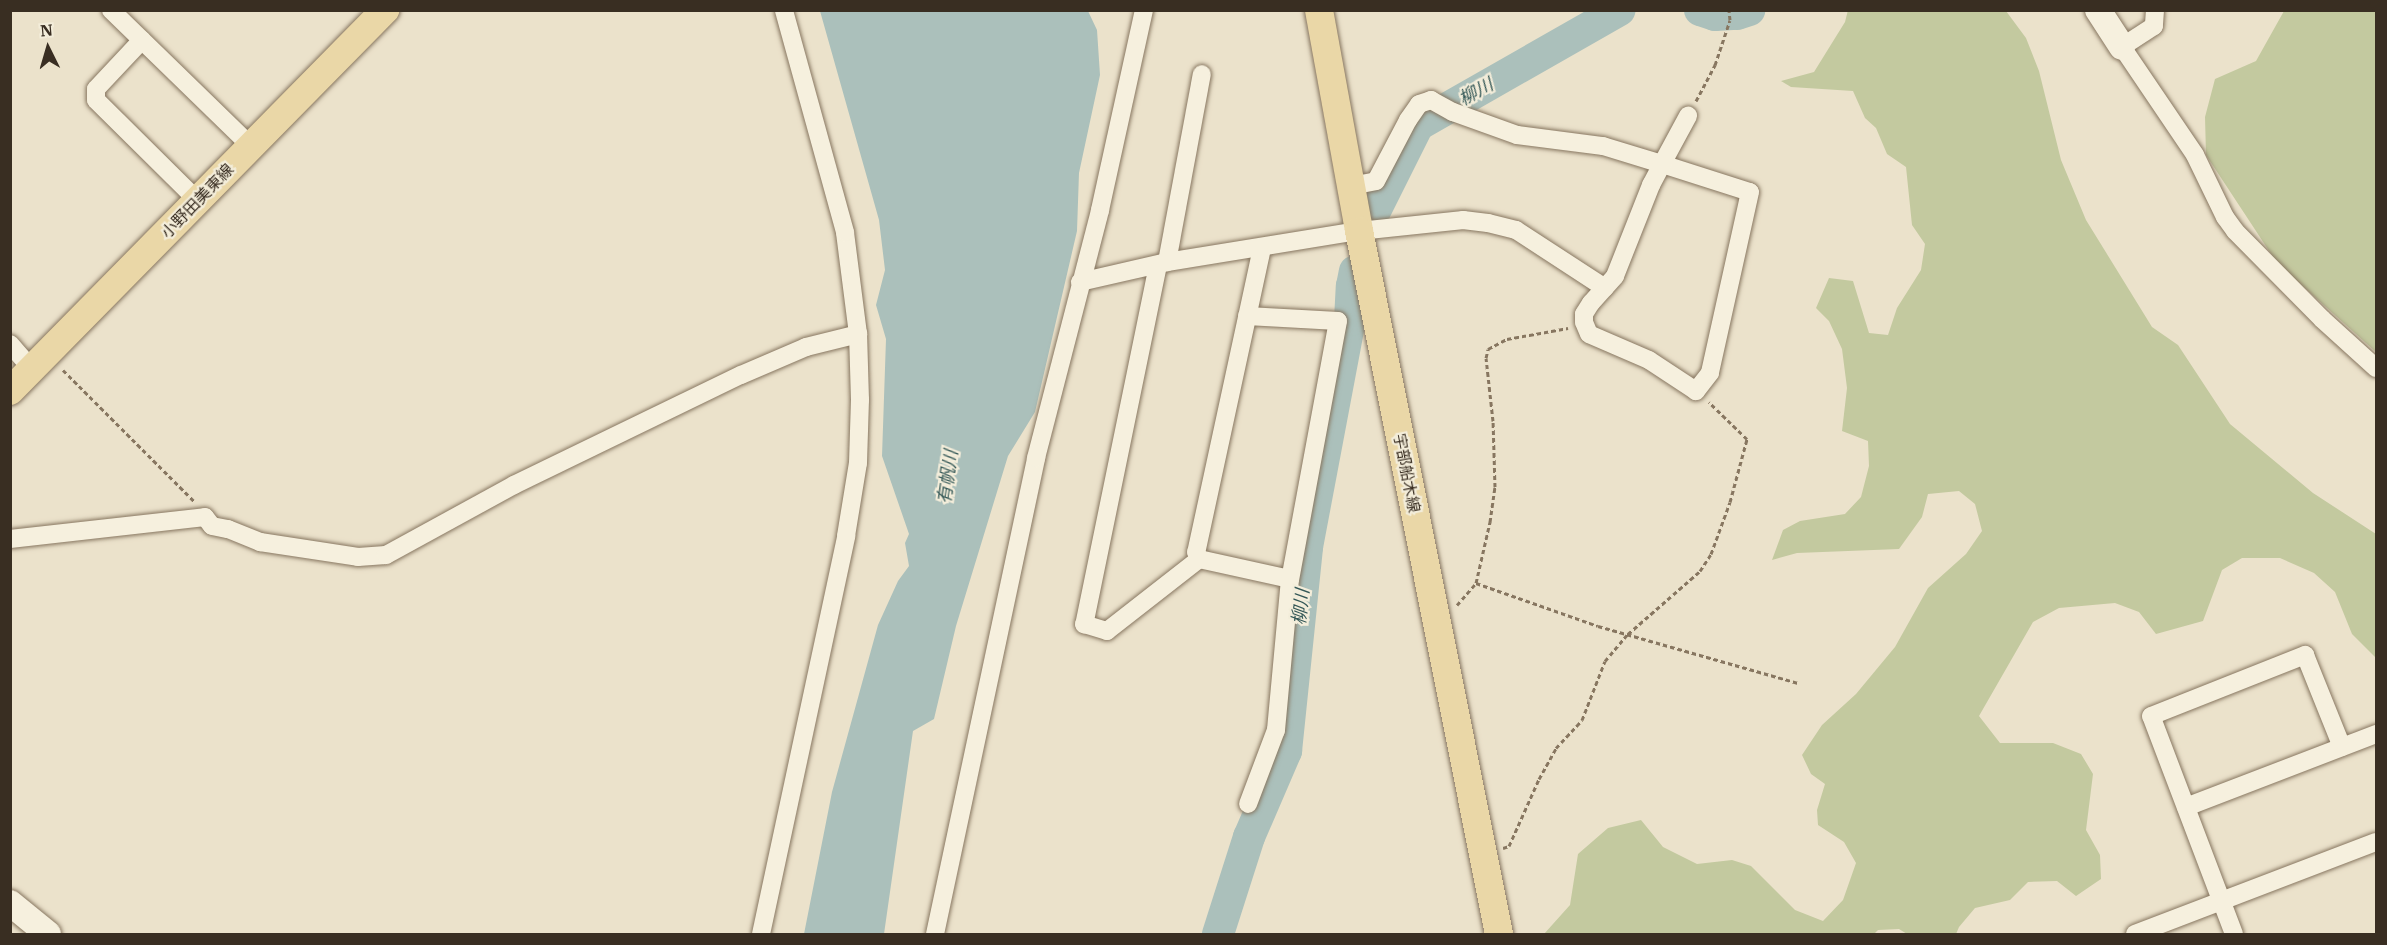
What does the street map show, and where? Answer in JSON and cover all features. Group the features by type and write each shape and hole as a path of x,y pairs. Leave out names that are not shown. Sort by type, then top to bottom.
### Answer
{"main road":[{"name":"小野田美東線","path":"10,391 385,10"},
{"name":"宇部船木線","path":"1319,10 1359,231 1499,934"}],"street":[{"path":"111,10 251,146"},
{"path":"761,934 846,536 858,463 860,400 858,334 845,232 784,10"},
{"path":"2098,10 2195,155 2225,217 2235,231 2322,319 2376,368"},
{"path":"2122,47 2154,26 2155,10"},
{"path":"936,934 1036,458 1100,210 1142,12"},
{"path":"142,40 96,90 96,100 198,201"},
{"path":"1199,559 1107,631 1084,624 1202,74"},
{"path":"1352,186 1376,180 1408,120 1419,104 1431,100 1453,112 1517,135 1603,146 1662,164 1750,192 1710,373 1696,391 1649,360 1589,334 1584,322 1584,314 1605,288 1628,249 1651,185 1662,164 1688,116"},
{"path":"1080,282 1162,264 1359,231 1463,220 1516,230 1605,288"},
{"path":"1199,559 1196,552 1262,248"},
{"path":"1247,316 1338,321 1290,579 1276,730 1248,804"},
{"path":"10,539 205,517 212,526 228,529 260,542 358,557 386,555 514,485 741,375 806,347 858,334"},
{"path":"10,344 39,362"},
{"path":"1199,559 1290,579"},
{"path":"2234,934 2151,716 2305,655 2342,747"},
{"path":"2186,807 2376,734"},
{"path":"2135,934 2376,842"},
{"path":"10,903 48,934"}],"path":[{"path":"1688,116 1715,65 1730,20 1729,10"},
{"path":"1438,627 1476,583 1490,522 1495,487 1493,421 1486,358 1488,349 1507,339 1535,336 1584,322"},
{"path":"39,362 194,501 205,517"},
{"path":"1483,855 1509,846 1539,778 1556,748 1582,720 1605,661 1628,634 1700,571 1711,554 1730,502 1747,439 1735,429 1728,418 1696,391"},
{"path":"1476,583 1516,599 1628,634 1798,683"}],"green space":[{"path":"1848,10 2006,11 2026,38 2039,71 2061,160 2086,220 2152,327 2178,345 2230,424 2313,493 2376,534 2376,658 2352,634 2335,592 2314,573 2280,558 2242,558 2222,570 2203,621 2156,634 2139,612 2115,603 2059,608 2033,622 1979,716 2000,743 2053,743 2081,754 2093,774 2086,830 2100,855 2101,879 2076,896 2057,881 2028,882 2010,900 1975,908 1956,934 1907,934 1899,929 1878,930 1874,934 1544,934 1570,905 1578,854 1608,828 1641,820 1663,847 1697,864 1732,860 1751,866 1795,910 1823,921 1843,900 1856,863 1844,842 1818,825 1817,810 1825,784 1811,774 1802,755 1822,725 1856,694 1895,647 1928,588 1966,554 1982,531 1975,504 1959,491 1928,494 1922,517 1899,549 1797,553 1772,560 1783,530 1800,521 1845,514 1861,497 1869,466 1868,441 1842,431 1847,388 1842,349 1829,321 1816,308 1829,278 1853,281 1869,333 1888,335 1897,308 1921,270 1925,244 1912,225 1906,167 1887,154 1876,128 1865,118 1853,91 1791,87 1781,81 1814,72 1845,22"},
{"path":"2284,11 2376,11 2376,352 2277,263 2206,155 2205,117 2215,79 2256,61"}],"water":[{"name":"有帆川","path":"820,11 1088,11 1097,30 1100,75 1079,173 1077,231 1035,412 1008,456 956,626 934,719 913,731 884,934 804,934 832,792 878,625 898,581 909,566 905,543 909,534 882,456 886,339 876,305 885,270 879,220"}],"waterway":[{"name":"柳川","path":"1374,213 1418,125 1620,10"},
{"name":"柳川","path":"1700,10 1715,15 1737,14 1749,10"},
{"name":"柳川","path":"1218,934 1249,837 1286,751 1307,547 1350,320 1355,271"}]}
